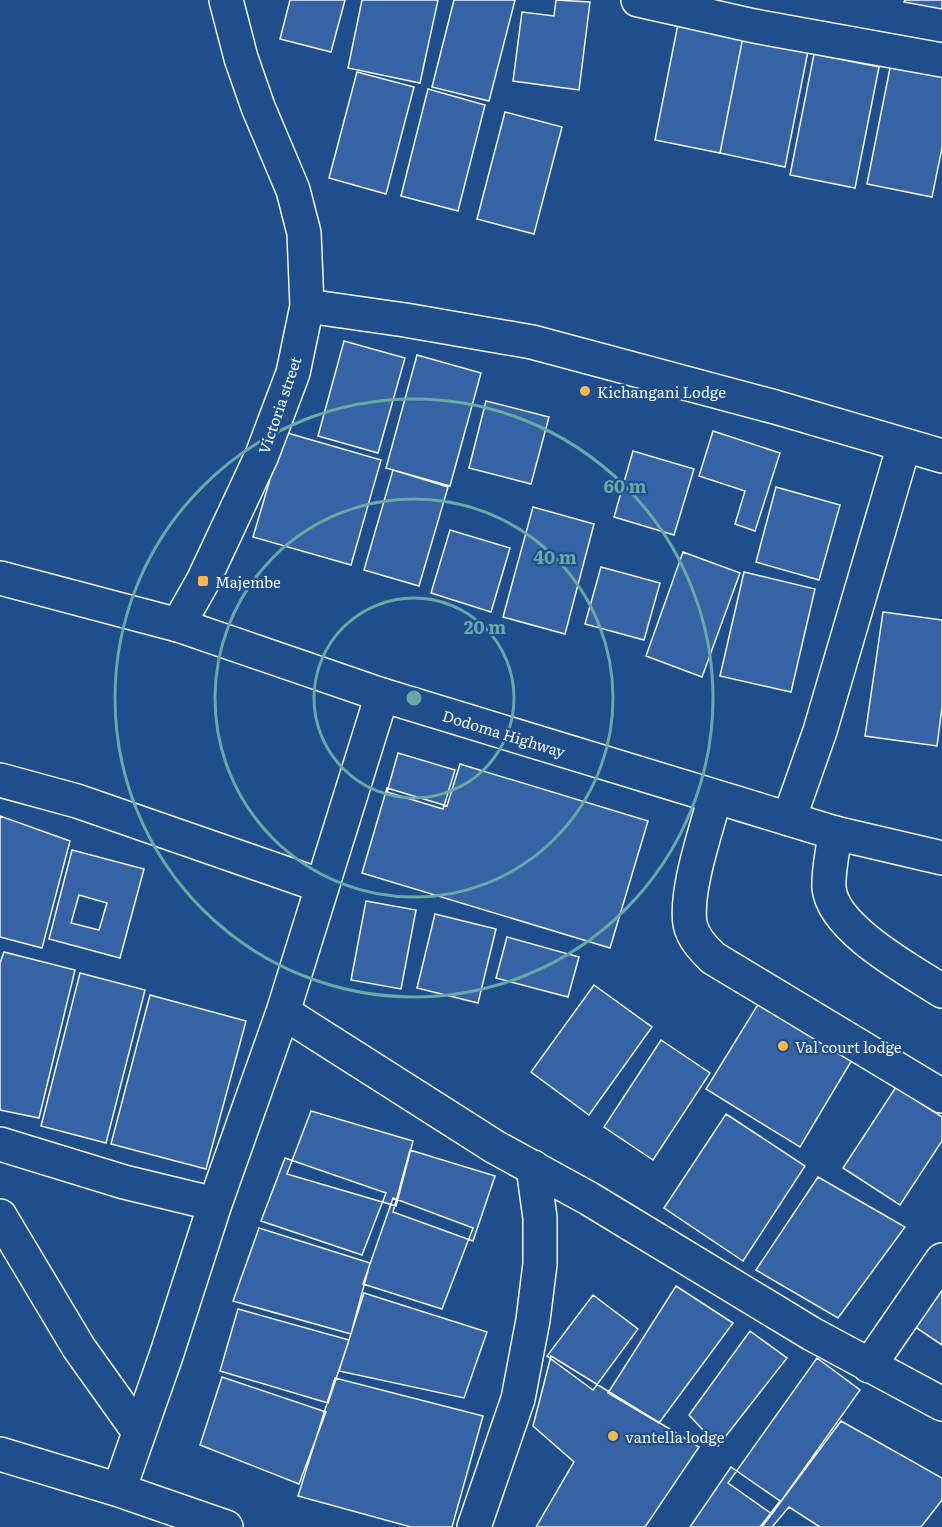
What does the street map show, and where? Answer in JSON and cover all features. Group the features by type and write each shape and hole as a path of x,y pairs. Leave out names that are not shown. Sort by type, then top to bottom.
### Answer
{"main road":[{"name":"Victoria street","path":"178,626 262,455 294,373 308,306 304,233 295,201 241,58 226,0"},
{"path":"638,0 754,26 942,60"},
{"path":"308,306 532,342 776,407 942,456"},
{"path":"789,819 820,731 904,445"},
{"name":"Dodoma Highway","path":"0,578 178,626 382,695 835,833 942,858"},
{"path":"119,1490 167,1353 215,1204 283,1012 382,695"},
{"path":"0,780 77,801 322,886"},
{"path":"715,797 690,895 690,925 698,943 713,958 942,1096"},
{"path":"835,833 829,888 833,904 846,923 881,950 942,991"},
{"path":"283,1012 486,1141 588,1198 802,1328 942,1404"},
{"path":"0,1144 124,1182 215,1204"},
{"path":"474,1527 518,1399 533,1320 540,1264 540,1230 533,1167"},
{"path":"0,1216 80,1348 139,1432"},
{"path":"869,1366 942,1260"},
{"path":"0,1454 119,1490 226,1527"}],"building":[{"path":"290,0 345,0 331,52 280,39"},
{"path":"362,0 438,0 420,83 348,68"},
{"path":"454,0 515,0 489,101 432,87"},
{"path":"556,0 590,2 579,90 513,81 522,12 554,16"},
{"path":"905,0 942,0 942,9 904,2"},
{"path":"679,19 744,32 720,153 655,140"},
{"path":"744,32 809,46 785,167 720,153"},
{"path":"814,54 879,67 855,188 790,175"},
{"path":"891,63 942,73 942,148 932,197 867,184"},
{"path":"357,72 414,87 386,194 329,178"},
{"path":"428,89 485,105 458,211 401,196"},
{"path":"505,112 562,127 534,234 477,219"},
{"path":"344,341 405,358 378,453 318,436"},
{"path":"417,355 481,373 450,486 386,468"},
{"path":"486,401 549,417 531,484 469,468"},
{"path":"713,431 780,453 755,531 735,524 745,491 699,476"},
{"path":"284,432 381,460 351,565 253,537"},
{"path":"633,451 694,469 674,535 614,517"},
{"path":"393,470 448,487 419,586 364,570"},
{"path":"776,487 840,505 819,580 756,562"},
{"path":"533,507 594,524 565,634 503,617"},
{"path":"450,530 510,548 491,612 431,593"},
{"path":"683,552 740,573 702,677 646,656"},
{"path":"601,567 660,583 644,640 585,624"},
{"path":"744,572 815,589 791,692 720,676"},
{"path":"883,612 942,620 942,707 937,746 865,736"},
{"path":"398,753 455,770 443,809 387,792"},
{"path":"460,764 648,821 610,948 362,873 387,788 447,806"},
{"path":"0,816 70,841 42,948 0,937"},
{"path":"72,850 144,869 120,958 49,939","holes":["79,895 107,903 99,930 71,923"]},
{"path":"366,901 416,910 401,989 351,980"},
{"path":"435,914 496,929 478,1003 417,988"},
{"path":"507,937 579,957 568,997 496,978"},
{"path":"4,952 75,970 39,1118 0,1110 0,963"},
{"path":"80,973 145,990 106,1143 41,1126"},
{"path":"594,985 652,1027 589,1115 531,1072"},
{"path":"150,995 246,1021 206,1169 111,1144"},
{"path":"762,998 855,1055 800,1147 706,1089"},
{"path":"661,1040 710,1073 653,1160 604,1127"},
{"path":"896,1087 942,1117 942,1141 900,1205 843,1168"},
{"path":"311,1111 413,1141 396,1206 287,1174"},
{"path":"726,1114 805,1166 743,1261 664,1208"},
{"path":"410,1150 495,1176 473,1241 393,1212"},
{"path":"285,1158 386,1193 362,1255 261,1221"},
{"path":"818,1177 905,1227 838,1318 756,1270"},
{"path":"393,1198 473,1228 442,1309 363,1284"},
{"path":"259,1228 370,1263 351,1334 233,1301"},
{"path":"676,1286 733,1323 659,1423 608,1393"},
{"path":"942,1288 942,1345 911,1324"},
{"path":"364,1293 487,1332 464,1398 339,1371"},
{"path":"593,1295 638,1329 593,1390 547,1356"},
{"path":"238,1309 349,1340 328,1403 220,1371"},
{"path":"750,1331 787,1358 718,1446 689,1415"},
{"name":"vantella lodge","path":"551,1356 699,1447 645,1527 536,1527 574,1462 533,1426"},
{"path":"817,1358 860,1390 772,1514 728,1483"},
{"path":"222,1377 326,1412 299,1484 200,1445"},
{"path":"335,1378 483,1416 452,1527 411,1527 298,1496"},
{"path":"841,1421 942,1478 942,1500 921,1527 762,1527"},
{"path":"731,1467 780,1501 760,1527 690,1527"},
{"path":"789,1507 820,1527 772,1527"}],"place":[{"name":"Kichangani Lodge","path":"585,391"},
{"name":"Majembe","path":"203,581"},
{"name":"Val court lodge","path":"783,1046"},
{"name":"vantella lodge","path":"613,1436"}]}
